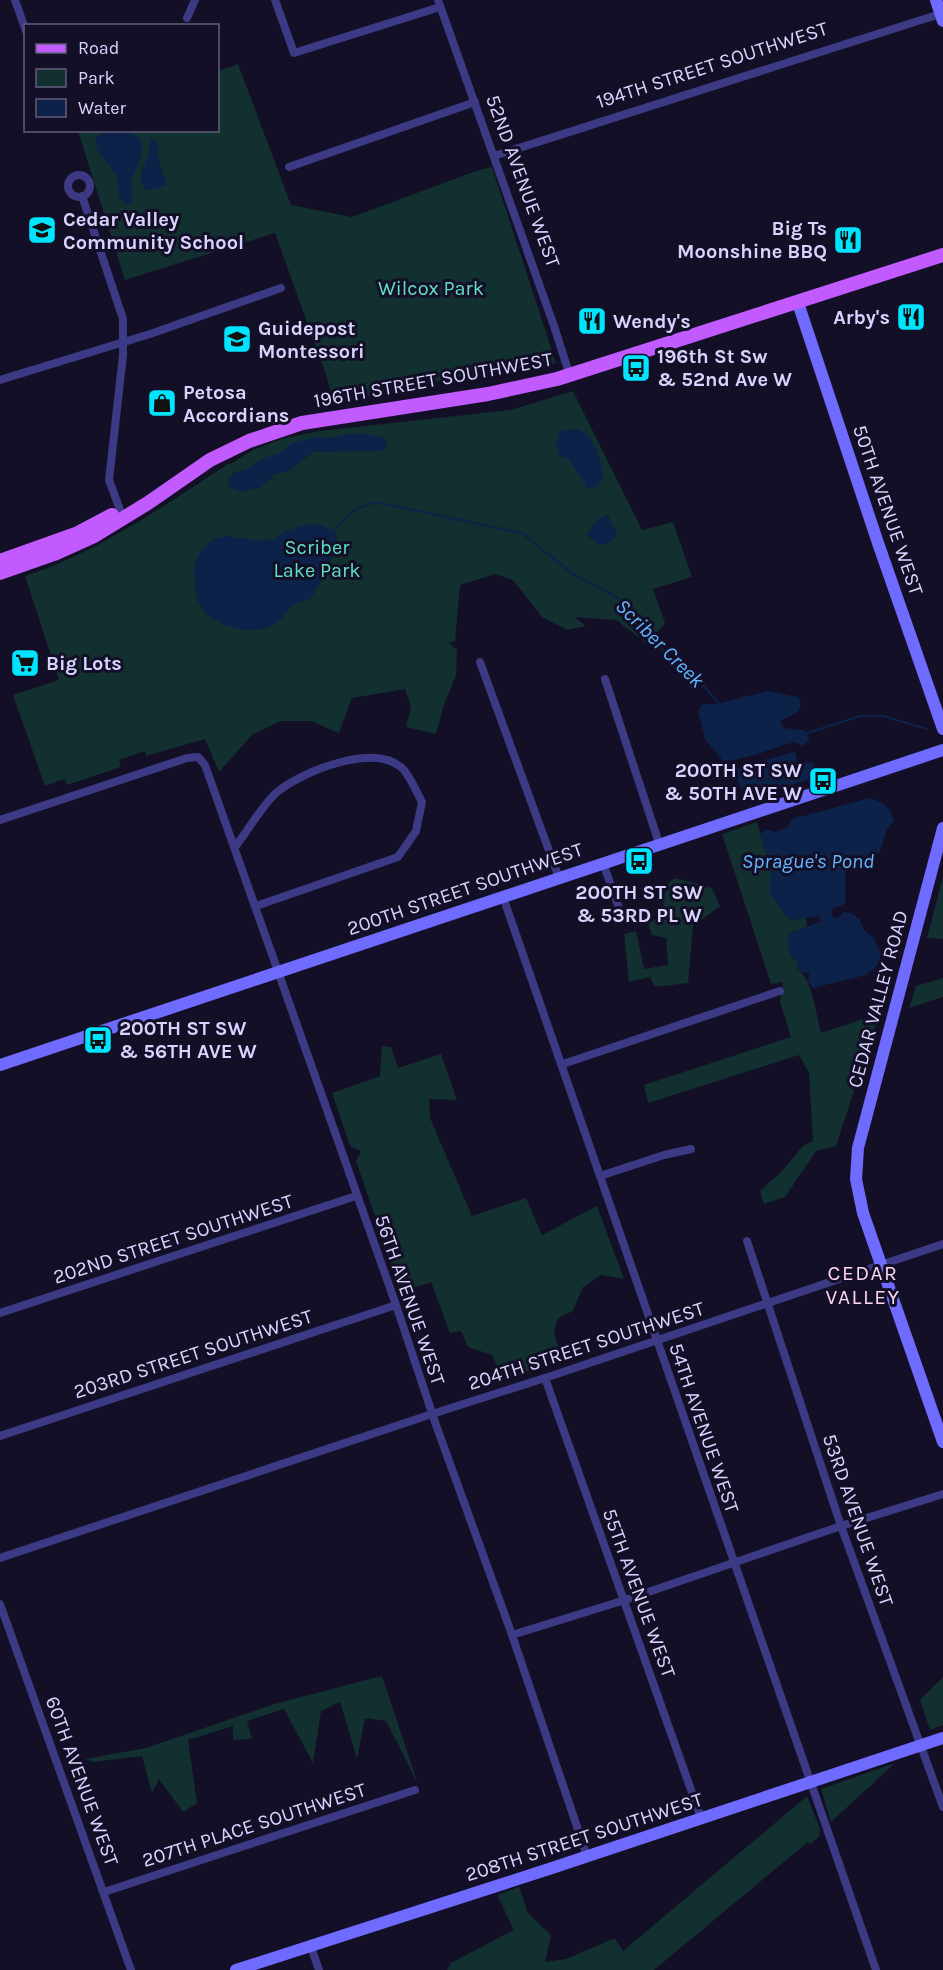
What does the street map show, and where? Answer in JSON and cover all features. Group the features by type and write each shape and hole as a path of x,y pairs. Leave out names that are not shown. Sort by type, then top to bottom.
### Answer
{"main road":[{"name":"196TH STREET SOUTHWEST","path":"0,573 54,554 94,536 148,503 210,460 249,441 302,423 516,389 570,376 943,255"},
{"name":"196TH STREET SOUTHWEST","path":"0,561 78,533 120,510 148,503"},
{"path":"94,536 98,530 117,517 120,510"}],"street":[{"path":"15,0 24,25"},
{"path":"187,18 195,0"},
{"path":"275,0 294,54 439,3"},
{"path":"936,0 942,16"},
{"name":"52ND AVENUE WEST","path":"439,3 570,376"},
{"name":"194TH STREET SOUTHWEST","path":"494,156 942,16"},
{"path":"289,167 475,102"},
{"path":"82,196 120,306 123,340 109,480 120,510"},
{"path":"0,380 123,340 150,334 281,288"},
{"name":"50TH AVENUE WEST","path":"798,303 943,729"},
{"path":"480,662 559,878"},
{"path":"604,679 659,843"},
{"name":"200TH STREET SOUTHWEST","path":"0,1065 943,750"},
{"name":"56TH AVENUE WEST","path":"0,819 187,758 198,757 205,765 512,1635 587,1856"},
{"path":"235,847 276,793 303,774 349,759 386,760 403,770 422,802 416,831 398,857 256,906"},
{"name":"CEDAR VALLEY ROAD","path":"881,1266 862,1213 855,1179 858,1148 943,828"},
{"path":"603,863 620,911"},
{"name":"54TH AVENUE WEST","path":"503,897 876,1970"},
{"path":"562,1064 780,991"},
{"path":"600,1176 664,1155 691,1149"},
{"name":"202ND STREET SOUTHWEST","path":"0,1313 356,1196"},
{"name":"53RD AVENUE WEST","path":"747,1241 841,1526 943,1807"},
{"name":"204TH STREET SOUTHWEST","path":"0,1558 943,1244"},
{"path":"881,1266 943,1442"},
{"name":"203RD STREET SOUTHWEST","path":"0,1436 396,1305"},
{"name":"55TH AVENUE WEST","path":"545,1378 701,1818"},
{"path":"512,1635 625,1600 841,1526 943,1494"},
{"name":"60TH AVENUE WEST","path":"0,1604 131,1970"},
{"name":"208TH STREET SOUTHWEST","path":"236,1970 943,1738"},
{"name":"207TH PLACE SOUTHWEST","path":"104,1892 415,1790"},
{"path":"311,1947 319,1970"}],"green space":[{"name":"Wilcox Park","path":"238,64 291,205 352,217 492,167 556,363 440,381 334,403 275,233 125,280 78,132 219,132 219,71"},
{"name":"Scriber Lake Park","path":"573,391 642,530 673,522 692,577 653,589 665,623 648,644 616,620 574,617 586,626 567,630 542,617 513,580 495,574 460,585 455,641 449,643 457,650 456,675 436,734 406,727 411,707 405,689 352,698 339,733 311,721 281,721 252,735 219,772 205,739 146,756 145,751 119,760 121,767 67,785 64,779 45,786 13,695 59,680 25,576 78,555 130,527 228,464 253,450 284,438 320,431 511,410"},
{"path":"757,822 770,867 770,893 785,915 793,920 806,917 807,927 789,933 792,957 798,962 797,968 807,980 821,1033 879,1014 836,1146 816,1151 785,1197 764,1204 760,1191 782,1171 803,1146 813,1141 809,1073 799,1055 648,1103 644,1085 791,1037 780,1002 783,982 771,984 722,834"},
{"path":"943,877 943,939 927,938"},
{"path":"675,878 712,888 720,906 693,926 688,983 655,987 650,977 629,982 624,934 636,931 644,969 668,965 666,938 652,935 648,923 664,915 663,888"},
{"path":"943,978 943,997 909,1008 916,986"},
{"path":"382,1046 391,1047 398,1068 441,1054 457,1100 429,1099 430,1118 472,1216 526,1198 542,1235 597,1206 624,1279 601,1275 583,1287 573,1311 558,1318 554,1332 562,1361 503,1379 492,1355 468,1347 461,1331 450,1333 431,1282 401,1292 356,1161 361,1151 350,1146 332,1093 380,1076"},
{"path":"382,1676 418,1784 386,1721 365,1718 357,1759 340,1702 321,1711 313,1763 284,1709 247,1721 252,1739 233,1740 233,1726 188,1740 197,1803 183,1812 159,1779 152,1793 142,1756 93,1762 85,1759 146,1748 274,1704"},
{"path":"943,1677 943,1725 930,1730 920,1700"},
{"path":"895,1763 831,1822 821,1789"},
{"path":"807,1796 820,1829 819,1837 810,1844 808,1842 654,1970 447,1970 451,1963 514,1930 497,1895 519,1887 528,1913 551,1935 545,1962 566,1959 615,1938 623,1951"}],"water":[{"path":"103,132 130,132 138,137 142,145 142,155 131,181 132,202 128,206 119,198 116,174 96,146 99,135"},
{"path":"149,137 157,141 160,165 167,185 151,190 145,189 141,177 149,152"},
{"path":"577,429 589,437 596,449 603,477 598,487 587,488 568,458 560,457 555,445 559,437 558,431"},
{"path":"355,433 382,437 388,444 381,451 313,452 289,471 275,474 260,488 241,492 229,487 228,480 234,472 248,469 260,460 282,452 292,443 315,437 329,438"},
{"path":"608,515 617,534 611,542 599,545 587,535 598,519"},
{"path":"308,524 321,525 334,531 338,542 326,574 310,599 294,604 280,621 264,629 243,630 221,624 207,615 198,601 194,564 200,552 212,540 225,536 254,540 275,539 286,531"},
{"path":"768,691 798,697 801,703 798,712 780,721 784,728 804,730 810,739 803,746 795,742 751,756 723,761 705,739 698,712 701,705 720,703"},
{"path":"795,752 797,762 814,763 817,777 755,796 746,796 739,785 735,771 744,765"},
{"name":"Sprague's Pond","path":"870,798 885,806 894,820 887,829 879,853 869,861 855,864 845,873 845,904 833,908 831,915 837,919 844,912 851,913 860,920 864,930 874,938 881,954 878,965 866,975 813,988 808,982 809,973 797,968 798,962 790,952 788,942 789,933 820,922 819,916 793,920 785,915 770,893 770,867 760,833 767,829 774,832 788,827 792,819"}],"waterway":[{"name":"Scriber Creek","path":"334,531 356,509 376,502 522,533 574,575 613,595 638,615 671,660 686,667 721,705"},
{"name":"Scriber Creek","path":"804,734 860,716 883,716 927,729"}],"place":[{"name":"Cedar Valley Community School","path":"42,230"},
{"name":"Big Ts Moonshine BBQ","path":"848,240"},
{"name":"Arby's","path":"911,317"},
{"name":"Wendy's","path":"592,321"},
{"name":"Guidepost Montessori","path":"237,339"},
{"name":"196th St Sw & 52nd Ave W","path":"636,368"},
{"name":"Petosa Accordians","path":"162,403"},
{"name":"Big Lots","path":"25,663"},
{"name":"200TH ST SW & 50TH AVE W","path":"823,781"},
{"name":"200TH ST SW & 53RD PL W","path":"639,861"},
{"name":"200TH ST SW & 56TH AVE W","path":"98,1040"}],"district":[{"name":"CEDAR VALLEY","path":"863,1285"}]}
